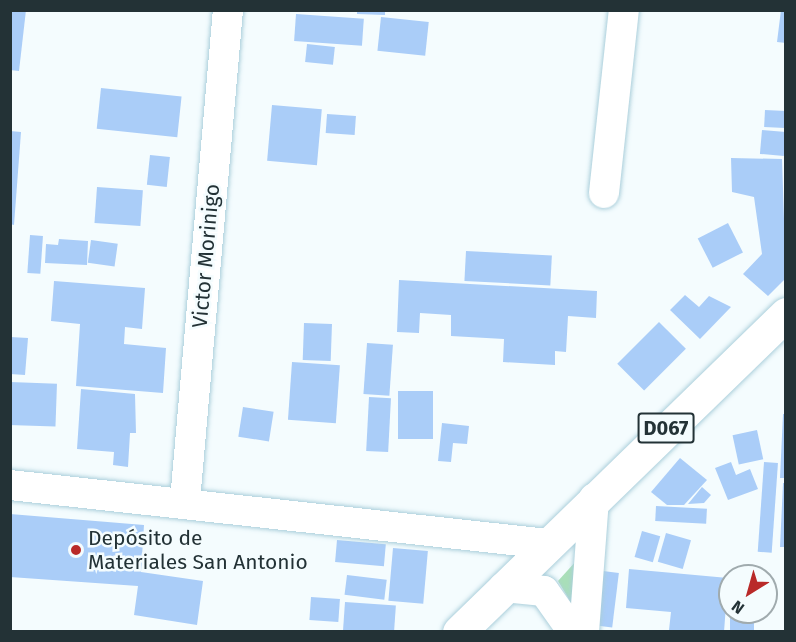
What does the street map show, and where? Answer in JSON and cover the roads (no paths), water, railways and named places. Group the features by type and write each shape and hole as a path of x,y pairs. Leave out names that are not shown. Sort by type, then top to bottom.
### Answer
{"main road":[{"name":"D067","path":"459,632 594,498 786,314"}],"street":[{"name":"Victor Morinigo","path":"185,501 228,10"},
{"path":"604,192 624,10"},
{"path":"10,485 185,501 548,544"},
{"path":"584,632 594,498"},
{"path":"504,587 544,591 573,632"}],"place":[{"name":"Depósito de Materiales San Antonio","path":"76,550"}]}
